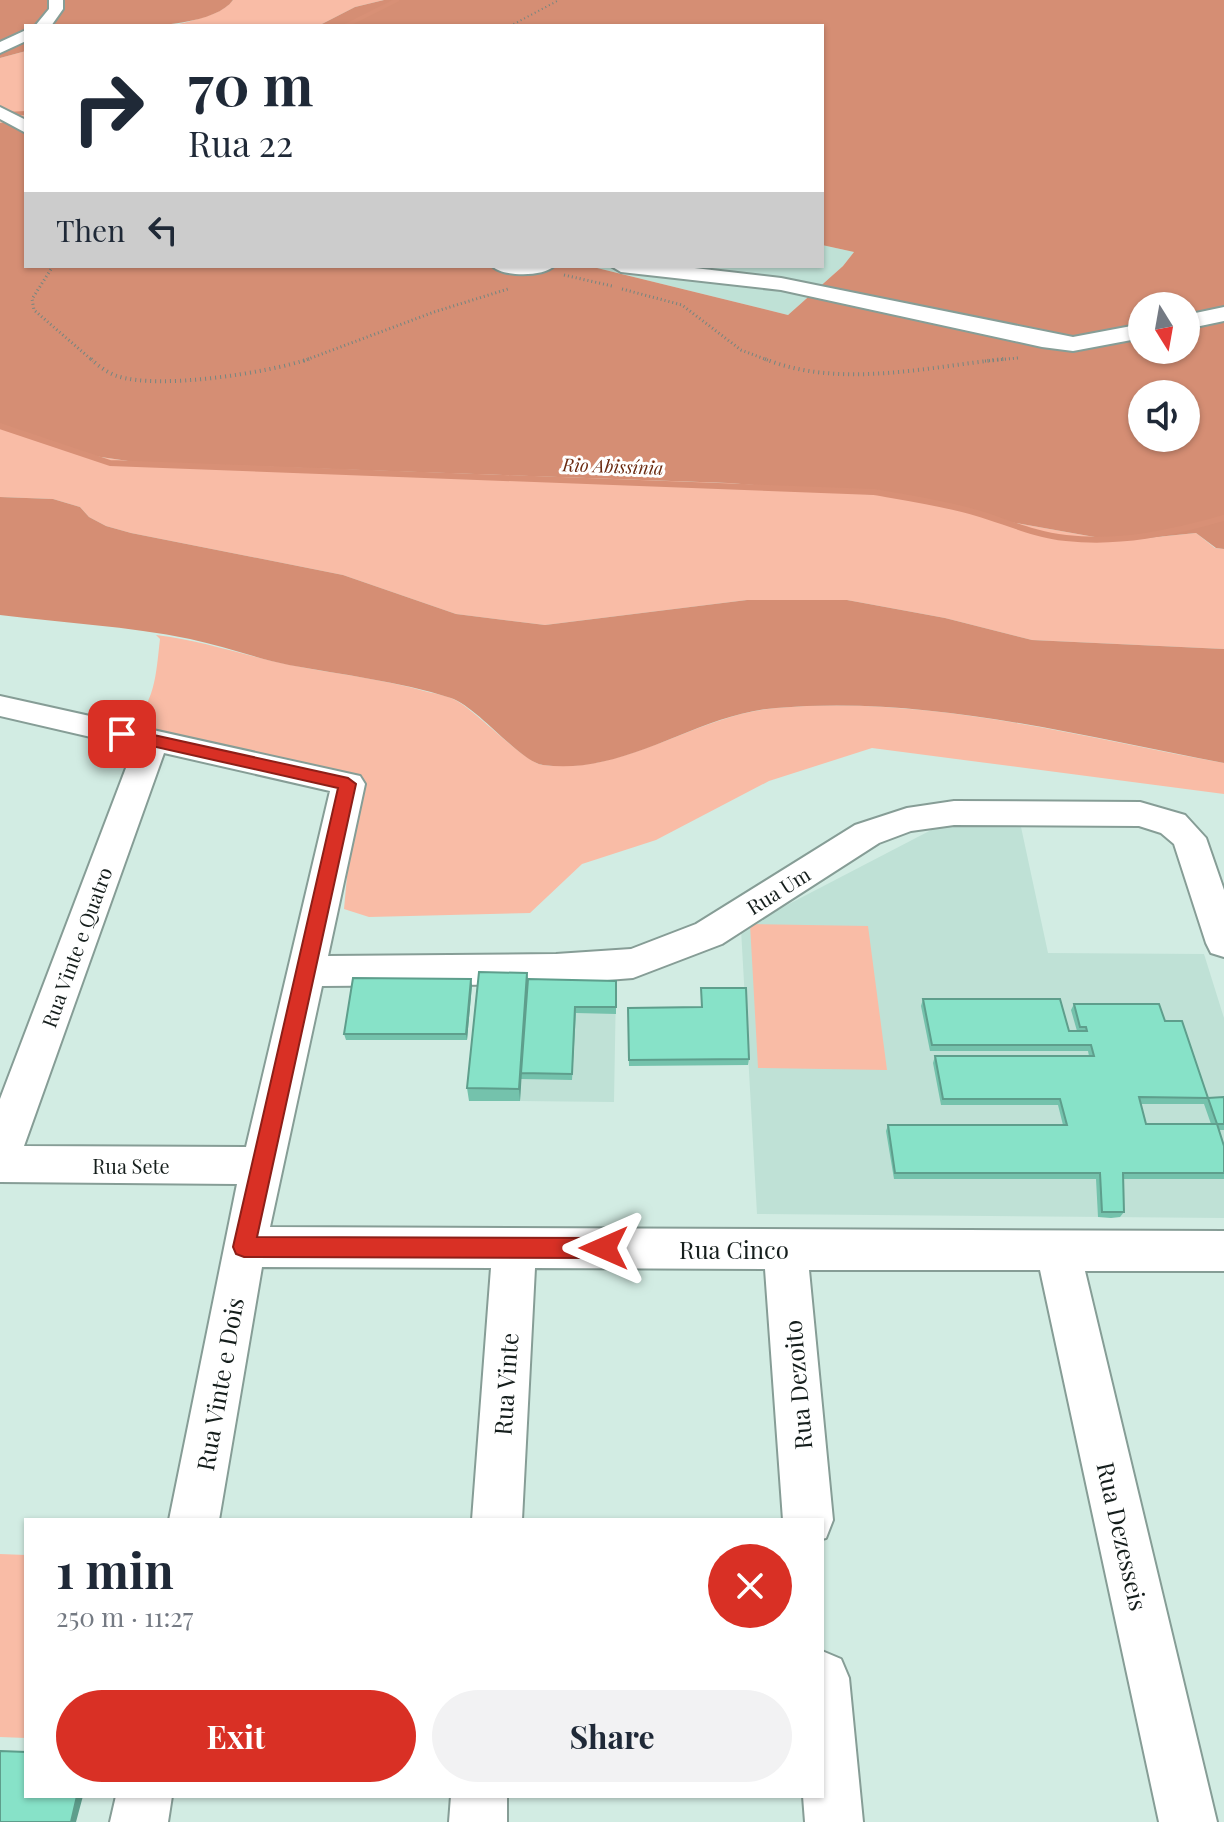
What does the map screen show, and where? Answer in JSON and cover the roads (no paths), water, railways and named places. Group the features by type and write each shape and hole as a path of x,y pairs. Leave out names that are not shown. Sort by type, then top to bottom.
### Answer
{"street":[{"path":"45,24 56,9 56,0"},
{"path":"0,48 24,36"},
{"path":"0,112 24,127"},
{"path":"639,268 781,284 1000,333 1073,344 1128,334"},
{"path":"515,273 551,272"},
{"path":"1200,319 1224,314"},
{"path":"0,706 152,741"},
{"name":"Rua Vinte e Dois","path":"152,741 348,784 244,1247 194,1518"},
{"name":"Rua Vinte e Quatro","path":"0,1154 152,741"},
{"name":"Rua Um","path":"305,971 556,969 633,963 709,934 867,834 907,820 954,813 1140,814 1173,824 1209,862 1224,943"},
{"name":"Rua Sete","path":"0,1164 262,1166"},
{"name":"Rua Cinco","path":"244,1247 1224,1251"},
{"name":"Rua Vinte","path":"497,1518 514,1248"},
{"name":"Rua Dezoito","path":"785,1249 808,1518"},
{"name":"Rua Dezesseis","path":"1058,1250 1188,1822"},
{"path":"824,1702 834,1822"},
{"path":"139,1822 144,1798"},
{"path":"478,1822 479,1798"}],"waterway":[{"path":"349,24 397,0"},
{"path":"5,114 24,113"},
{"name":"Rio Abissínia","path":"0,426 110,463 874,492 951,506 1066,538 1106,540 1146,536 1224,518"}]}
